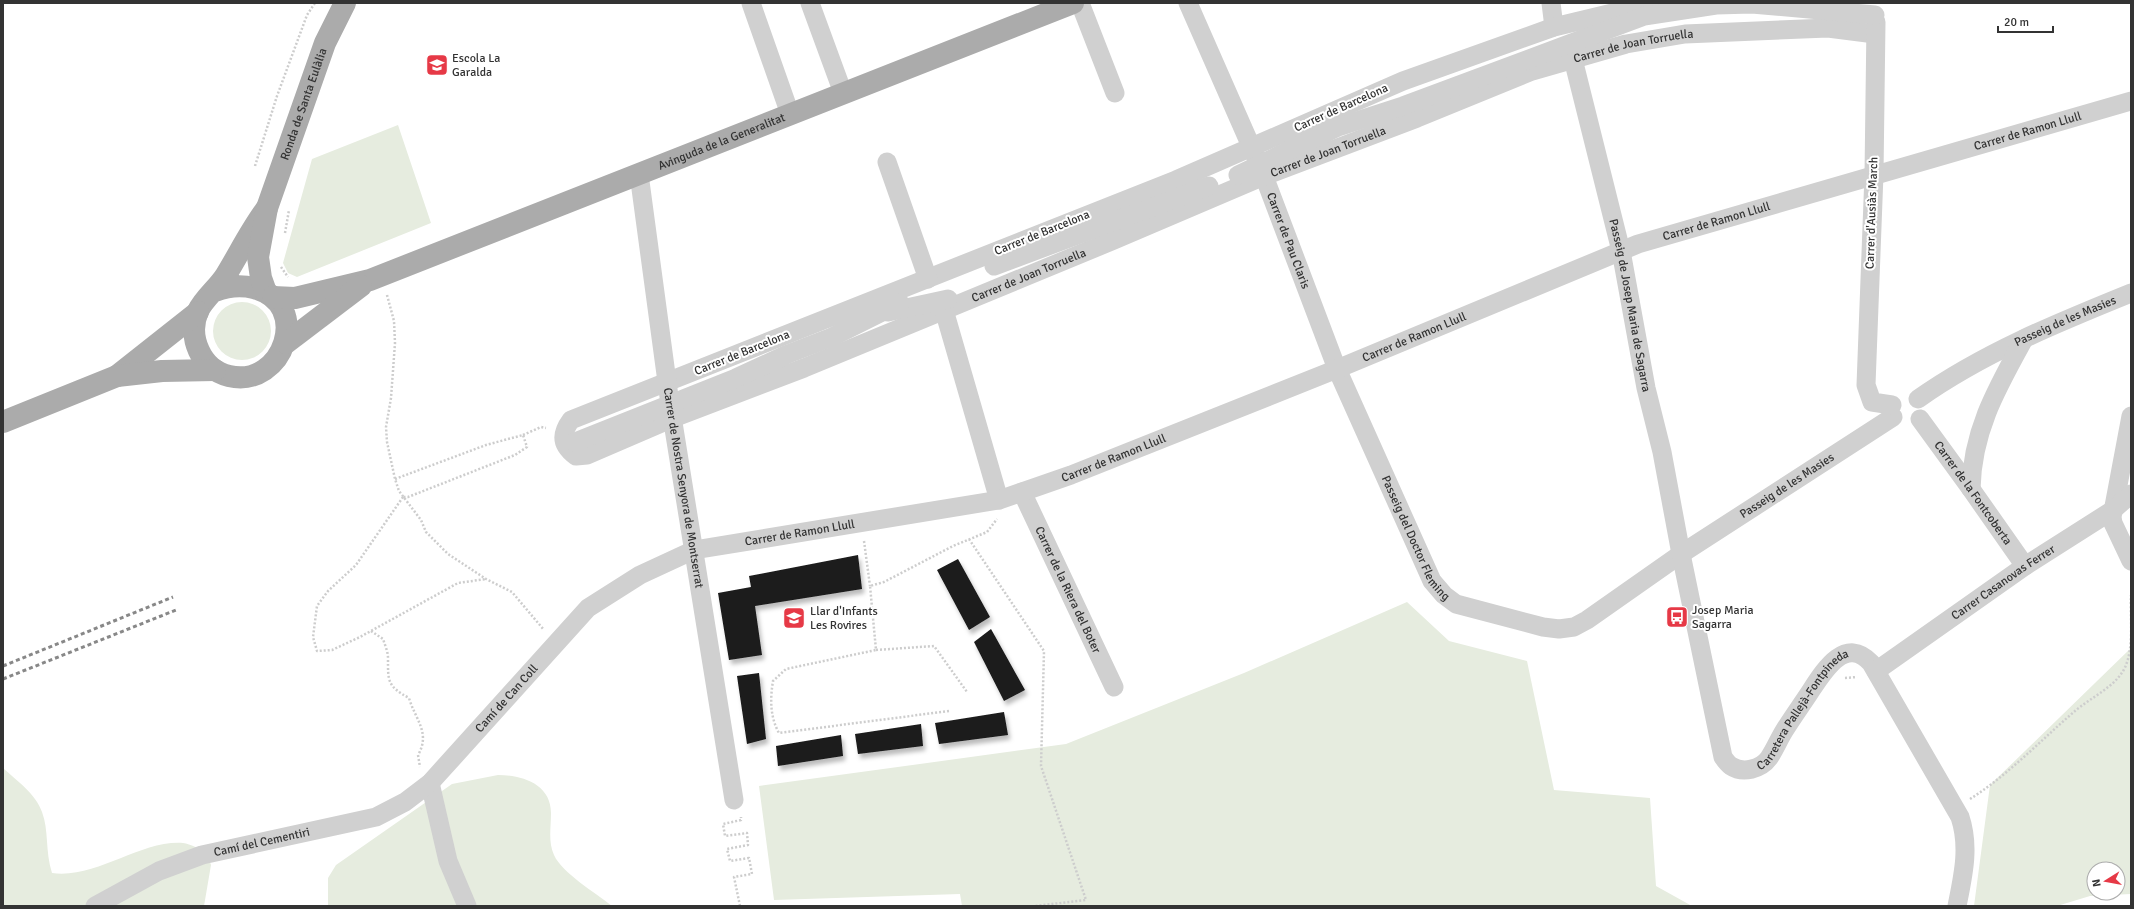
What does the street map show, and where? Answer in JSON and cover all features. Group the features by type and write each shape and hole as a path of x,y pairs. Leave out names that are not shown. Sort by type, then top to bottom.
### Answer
{"main road":[{"name":"Ronda de Santa Eulàlia","path":"267,208 325,43 345,3"},
{"name":"Avinguda de la Generalitat","path":"375,278 1073,3"},
{"path":"215,370 199,352 195,340 195,326 198,312 206,299 215,291 249,232 267,208"},
{"path":"3,422 117,376 162,371 215,370 229,376 244,377 257,374 270,366 279,356 286,343 287,328 284,313 270,295 261,278 258,257 267,208"},
{"path":"215,291 242,286 270,295 295,298 375,278"},
{"path":"286,343 375,278"},
{"path":"117,376 198,312"}],"street":[{"path":"751,3 790,114"},
{"path":"810,3 843,94"},
{"path":"1080,3 1115,93"},
{"name":"Carrer de Pau Claris","path":"1188,3 1258,163 1337,369"},
{"path":"1551,3 1554,27"},
{"name":"Carrer de Barcelona","path":"569,436 571,420 1176,180 1258,163 1403,81 1554,27 1591,26 1611,7 1654,3"},
{"path":"1258,163 1338,127 1591,26 1716,5 1752,4 1797,10 1875,9"},
{"name":"Carrer d'Ausiàs March","path":"1875,9 1874,174 1866,385 1872,402 1893,411"},
{"name":"Carrer de Joan Torruella","path":"672,411 804,368 945,315 1107,234 1258,163 1418,118 1532,71 1626,44 1686,34 1828,28 1875,34"},
{"name":"Passeig de Josep Maria de Sagarra","path":"1573,59 1621,251 1646,388 1675,513 1681,554"},
{"name":"Carrer de Ramon Llull","path":"694,550 999,500 1071,475 1337,369 1638,244 1874,174 2131,101"},
{"path":"887,162 928,279"},
{"name":"Carrer de Nostra Senyora de Montserrat","path":"639,174 667,383 734,800"},
{"path":"569,436 564,442 569,451 576,456 587,455 672,411 832,337 875,315 923,294 1085,228 1107,234"},
{"name":"Passeig de les Masies","path":"1918,399 1976,362 2055,324 2131,293"},
{"path":"875,315 965,295"},
{"path":"945,315 999,500"},
{"path":"1971,488 1972,464 1990,402 2024,339"},
{"name":"Passeig del Doctor Fleming","path":"1337,369 1432,581 1444,595 1456,604 1543,628 1559,629 1574,626 1587,620 1681,554"},
{"path":"1909,394 1918,399 1923,411 1920,419 1912,425 1901,425 1893,411 1898,397 1909,394"},
{"name":"Passeig de les Masies","path":"1681,554 1893,411"},
{"path":"2131,416 2113,510 2113,523 2131,561"},
{"name":"Carrer de la Fontcoberta","path":"1920,419 1971,488 2025,566"},
{"name":"Carrer de la Riera del Boter","path":"1022,492 1114,687"},
{"name":"Carrer Casanovas Ferrer","path":"1869,676 2025,566 2113,510 2131,494"},
{"name":"Camí de Can Coll","path":"430,783 588,608 640,575 694,550"},
{"name":"Carretera Pallejà-Fontpineda","path":"1681,554 1723,757 1731,766 1742,770 1753,769 1762,765 1769,758 1826,667 1836,658 1846,653 1859,654 1866,657 1869,676 1960,818 1965,840 1965,866 1957,906"},
{"path":"430,783 448,862 468,906"},
{"name":"Camí del Cementiri","path":"95,906 159,871 202,854 376,817 405,802 430,783"}],"path":[{"path":"255,166 277,96 307,15 315,3"},
{"path":"284,238 290,208"},
{"path":"279,261 283,272 293,283"},
{"path":"375,278 389,299 394,321 394,367 386,427 387,442 395,479 403,497 422,520 426,532 448,554 486,579 512,592 543,628 550,650"},
{"path":"395,479 486,445 523,435 541,427 569,436"},
{"path":"403,497 408,497 515,455 527,447 523,435"},
{"path":"403,497 356,565 328,591 317,606 313,637 317,651 332,650 371,631 458,583 486,579"},
{"path":"870,586 884,582 969,539 987,532 997,520 999,500"},
{"path":"862,522 876,650"},
{"path":"969,539 1044,651 1042,766 1086,900 1035,906"},
{"path":"1955,809 1982,791 2033,750 2075,711 2119,677 2127,665 2130,644 2131,595"},
{"path":"371,631 384,639 388,657 386,667 389,681 398,692 409,698 413,712 422,723 424,745 418,755 419,766 430,783"},
{"path":"949,711 779,733 774,723 771,698 773,681 786,669 876,650 934,646 967,692"},
{"name":"Carretera Pallejà-Fontpineda","path":"1842,679 1847,677 1869,676"},
{"path":"734,800 740,812 741,820 723,824 725,836 747,833 748,845 727,849 730,861 749,858 752,874 734,877 740,906"}],"shaded area":[{"path":"398,125 431,223 297,277 288,273 283,263 312,159"},
{"path":"242,302 258,307 266,315 271,331 266,347 258,355 242,360 226,355 218,347 213,331 218,315 226,307"},
{"path":"1407,602 1449,641 1527,661 1554,790 1650,798 1656,886 1692,906 962,906 960,894 774,900 759,786 1066,744 1244,673"},
{"path":"2131,648 2131,894 2126,894 2126,861 2086,861 2086,897 2057,906 1974,906 1990,785"},
{"path":"3,768 30,793 39,805 46,826 48,857 52,873 69,873 85,870 151,847 183,843 206,851 211,865 204,906 3,906"},
{"path":"498,775 507,775 525,779 541,788 550,803 551,845 558,862 572,876 612,906 328,906 328,878 336,865 452,784"}],"building":[{"path":"858,555 862,589 755,606 762,655 729,660 718,593 751,587 749,576"},
{"path":"958,559 990,617 969,630 937,570"},
{"path":"991,629 1025,690 1004,701 974,642"},
{"path":"759,673 766,739 747,744 737,676"},
{"path":"1004,712 1008,735 939,744 935,723"},
{"path":"921,724 923,746 858,754 855,734"},
{"path":"841,735 843,756 778,766 776,746"}],"railway":[{"path":"3,666 173,597"},
{"path":"3,679 176,610"}],"place":[{"name":"Escola La Garalda","path":"437,65"},
{"name":"Josep Maria Sagarra","path":"1677,617"},
{"name":"Llar d'Infants Les Rovires","path":"794,618"}]}
